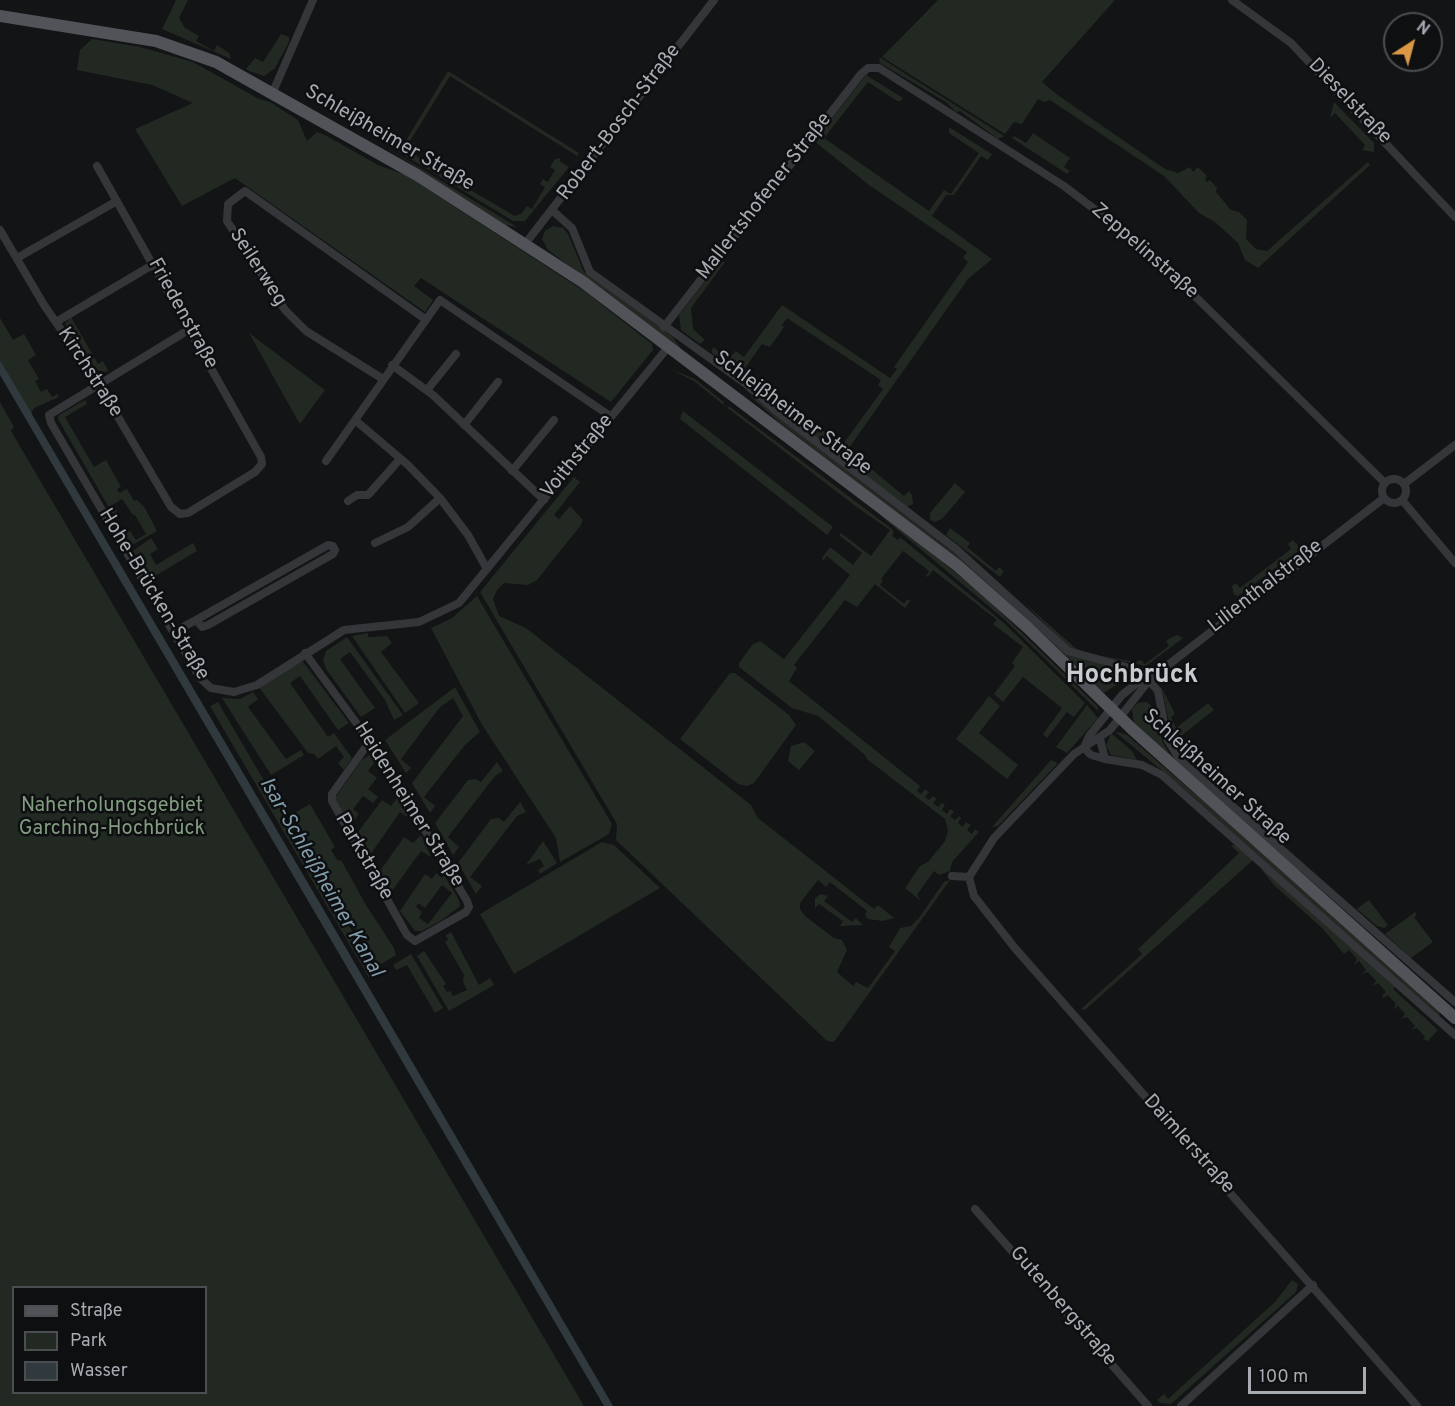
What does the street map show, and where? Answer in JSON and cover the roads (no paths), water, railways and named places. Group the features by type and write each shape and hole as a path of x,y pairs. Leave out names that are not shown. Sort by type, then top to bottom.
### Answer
{"main road":[{"name":"Schleißheimer Straße","path":"0,16 156,41 216,62 417,175 583,282 958,566 1003,605 1119,717 1455,1018"}],"street":[{"path":"272,94 313,0"},
{"name":"Robert-Bosch-Straße","path":"525,244 553,211 714,0"},
{"name":"Dieselstraße","path":"1232,0 1291,43 1383,137 1455,217"},
{"name":"Mallertshofener Straße","path":"664,327 868,68"},
{"name":"Zeppelinstraße","path":"868,68 879,68 1064,186 1148,250 1385,483"},
{"name":"Friedenstraße","path":"97,166 261,457 262,464 255,472 188,513 180,514"},
{"name":"Seilerweg","path":"383,379 306,331 285,310 227,221 228,204 245,191 424,320"},
{"path":"16,258 117,201"},
{"name":"Schleißheimer Straße","path":"553,211 572,228 590,272 746,384 776,411 956,549 1068,651 1131,667 1150,679 1158,691 1167,739 1181,761 1455,1002"},
{"name":"Kirchstraße","path":"0,230 56,322 98,383 171,507 180,514"},
{"path":"56,322 154,264"},
{"path":"326,461 440,300 610,416"},
{"path":"98,383 190,329"},
{"name":"Voithstraße","path":"488,569 669,346"},
{"path":"427,390 456,354"},
{"path":"392,365 427,390 544,500"},
{"path":"464,425 498,382"},
{"name":"Hohe-Brücken-Straße","path":"98,383 49,415 51,423 204,683 220,691 234,692 257,685 344,630 419,622 438,614 465,597 488,569"},
{"path":"355,420 440,498 468,535 488,569"},
{"path":"512,471 554,420"},
{"path":"1404,484 1455,445"},
{"path":"348,501 357,495 368,495 400,459"},
{"path":"1395,479 1404,484 1406,494 1402,500 1390,503 1384,498 1382,492 1385,483 1395,479"},
{"path":"375,543 408,527 440,498"},
{"name":"Lilienthalstraße","path":"1119,717 1150,679 1384,498"},
{"path":"1402,500 1455,563"},
{"path":"174,632 328,544 335,550 333,554 208,625 202,627 196,620"},
{"name":"Heidenheimer Straße","path":"306,653 372,744 469,907 466,912 415,940"},
{"name":"Lilienthalstraße","path":"1110,708 1130,687 1150,679"},
{"path":"1084,748 1110,708"},
{"path":"952,876 969,877 994,838 1067,762 1100,739 1119,717"},
{"path":"1100,739 1106,759"},
{"name":"Parkstraße","path":"372,744 365,748 332,794 332,801 407,935 415,940"},
{"name":"Schleißheimer Straße","path":"1084,748 1091,755 1142,765 1162,775 1455,1035"},
{"name":"Daimlerstraße","path":"969,877 974,896 1009,941 1417,1406"},
{"name":"Gutenbergstraße","path":"975,1209 1149,1406"},
{"path":"1181,1406 1313,1285"}],"water":[{"path":"0,360 613,1406 604,1406 0,375"}],"district":[{"name":"Hochbrück","path":"1132,677"}],"park label":[{"name":"Naherholungsgebiet Garching-Hochbrück","path":"112,818"}],"water label":[{"name":"Isar-Schleißheimer Kanal","path":"320,878"}]}
